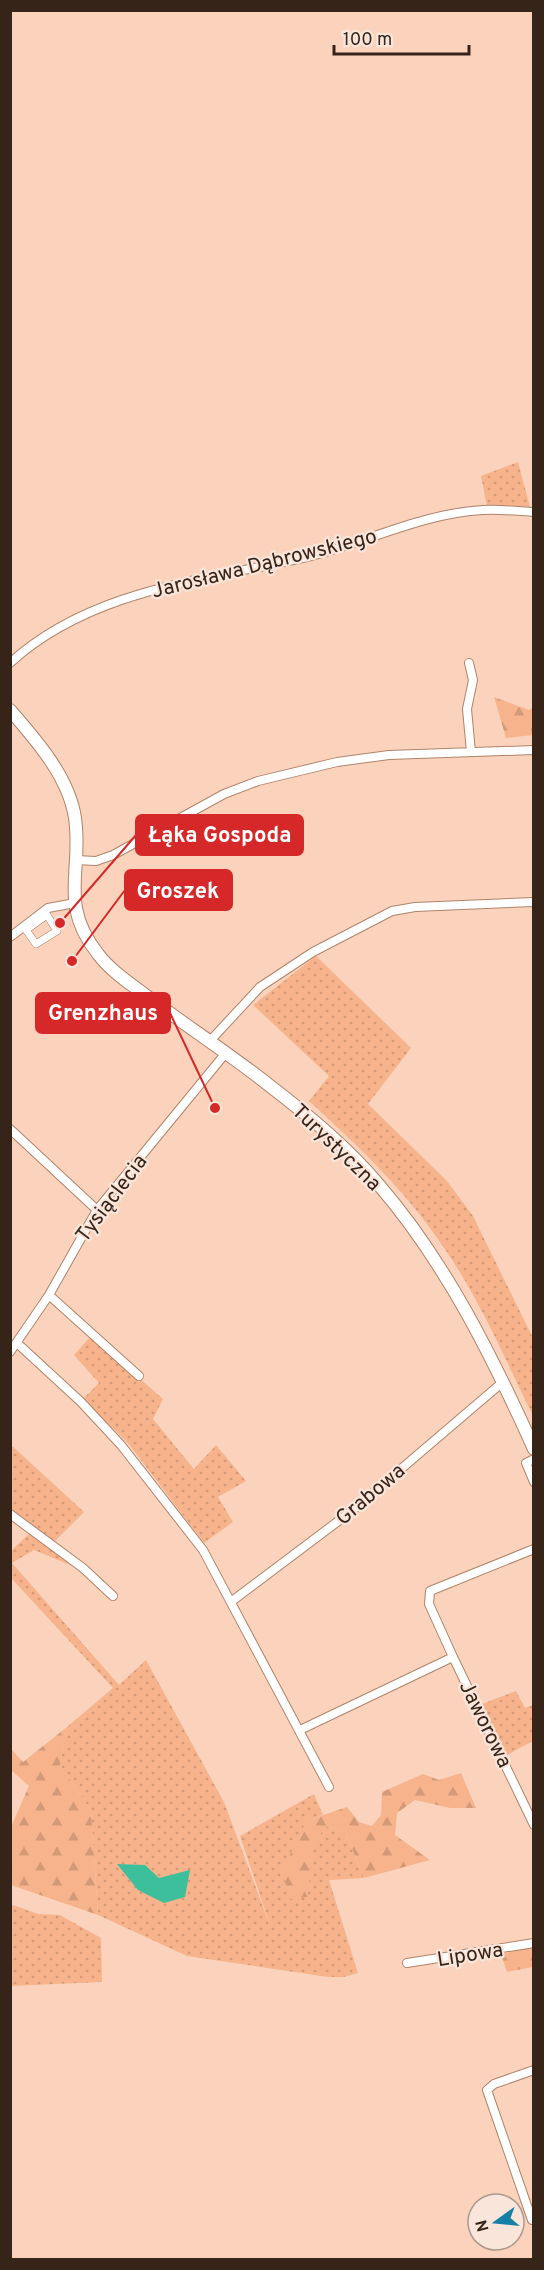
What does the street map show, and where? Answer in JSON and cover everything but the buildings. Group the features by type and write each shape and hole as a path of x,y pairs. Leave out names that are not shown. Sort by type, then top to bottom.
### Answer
{"main road":[{"path":"10,710 44,752 69,797 76,819 75,860"},
{"name":"Turystyczna","path":"75,860 75,903 86,937 99,956 118,974 321,1126 378,1184 446,1275 504,1381 534,1449"}],"street":[{"name":"Jarosława Dąbrowskiego","path":"10,663 41,639 85,615 134,595 196,579 309,557 446,516 483,510 534,512"},
{"path":"469,663 473,680 467,709 471,752"},
{"path":"75,860 96,861 113,855 196,807 258,782 337,762 389,755 534,750"},
{"path":"208,1042 260,987 313,952 392,911 415,907 534,902"},
{"path":"10,937 48,908 75,903"},
{"path":"47,915 57,931 36,944 26,930 47,915"},
{"name":"Tysiąclecia","path":"10,1352 49,1295 97,1210 225,1054"},
{"path":"10,1129 97,1210"},
{"path":"49,1295 139,1377"},
{"path":"16,1343 81,1402 121,1445 203,1550 329,1787"},
{"name":"Grabowa","path":"232,1601 353,1510 504,1381"},
{"path":"534,1459 526,1463 534,1482"},
{"path":"10,1514 84,1568 113,1596"},
{"name":"Jaworowa","path":"534,1549 430,1591 429,1604 534,1825"},
{"name":"Jaworowa","path":"300,1730 453,1657"},
{"name":"Lipowa","path":"407,1963 534,1943"},
{"path":"532,2071 494,2084 487,2090 532,2220"}],"green space":[{"path":"518,462 530,507 487,506 481,476"},
{"path":"494,697 529,710 533,708 533,735 506,738"},
{"path":"316,956 411,1048 368,1104 447,1181 473,1216 533,1338 533,1416 466,1283 426,1222 395,1185 309,1101 329,1076 253,1005"},
{"path":"91,1336 163,1399 153,1419 194,1469 216,1445 246,1481 218,1497 233,1522 204,1543 128,1443 83,1399 99,1383 74,1355"},
{"path":"10,1444 84,1512 54,1542 80,1569 34,1550 12,1563 119,1685 146,1660 224,1802 271,1928 240,1836 314,1794 323,1815 306,1821 308,1861 317,1835 328,1826 346,1834 364,1878 329,1880 358,1973 344,1977 328,1977 187,1956 98,1915 91,1811 60,1765 67,1727 113,1688 11,1578 11,1551 33,1530 11,1508"},
{"path":"516,1691 525,1708 533,1705 533,1741 505,1756 482,1704"},
{"path":"67,1727 60,1765 91,1811 98,1915 11,1885 11,1827 29,1786 11,1770 11,1749 23,1762"},
{"path":"461,1773 476,1808 450,1808 415,1800 397,1813 395,1835 430,1860 364,1878 346,1834 328,1826 320,1834 312,1850 307,1897 290,1899 282,1871 306,1821 347,1807 359,1822 372,1826 381,1815 382,1792 423,1774 439,1780"},
{"path":"10,1904 38,1914 60,1915 101,1938 102,1982 11,1986"},
{"path":"533,1947 533,1967 507,1972 501,1954"}],"water":[{"path":"117,1864 145,1865 159,1878 190,1870 185,1897 164,1903 138,1890"}],"place":[{"name":"Łąka Gospoda","path":"60,923"},
{"name":"Groszek","path":"72,961"},
{"name":"Grenzhaus","path":"215,1108"}]}
